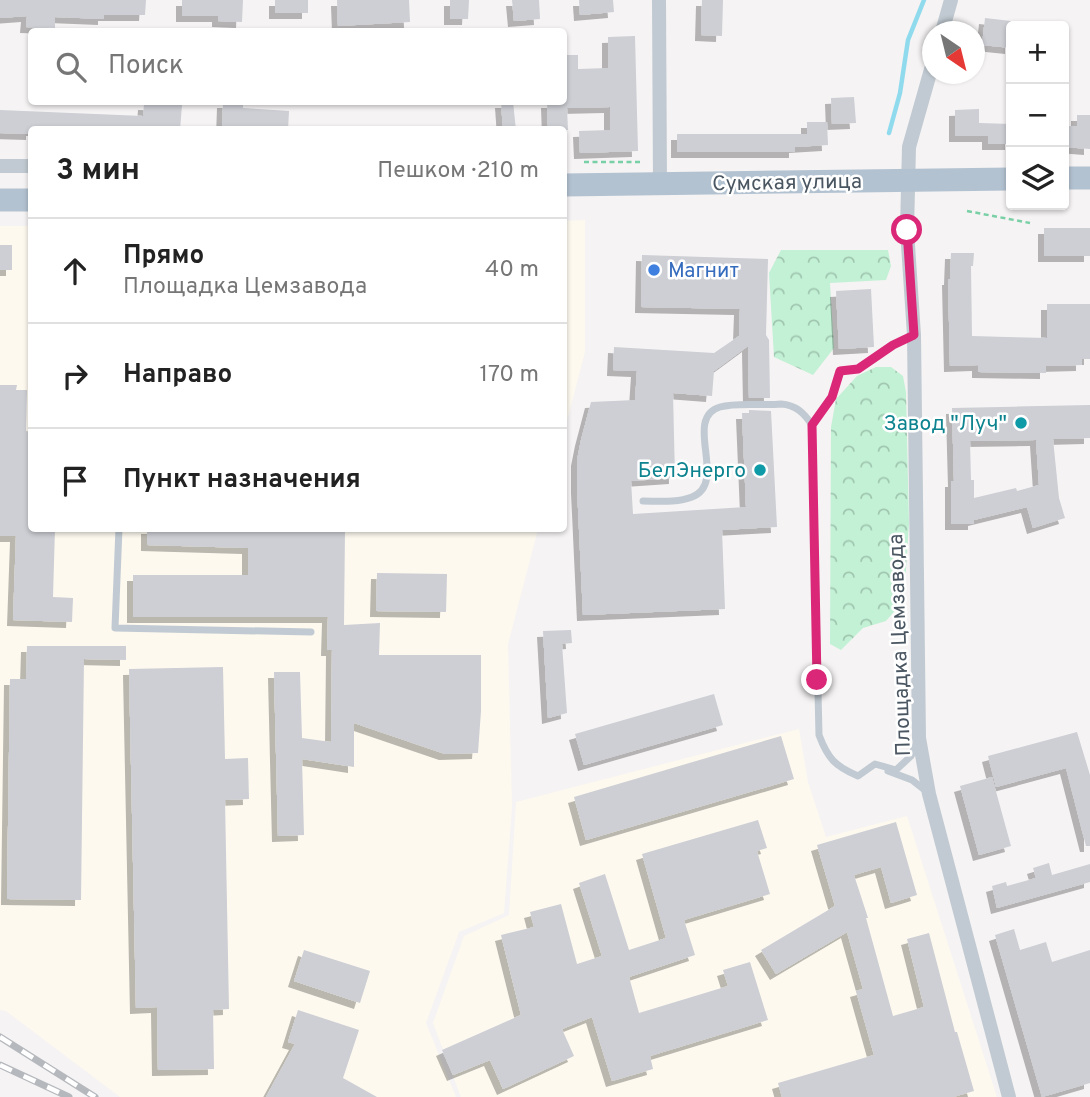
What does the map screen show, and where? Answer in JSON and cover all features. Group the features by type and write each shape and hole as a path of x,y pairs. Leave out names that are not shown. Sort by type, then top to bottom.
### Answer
{"main road":[{"path":"1069,178 1090,178"},
{"name":"Сумская улица","path":"567,185 1006,179"},
{"path":"0,200 28,200"}],"street":[{"path":"659,0 660,183"},
{"path":"945,21 951,0"},
{"name":"Площадка Цемзавода","path":"928,84 909,147 907,230 914,335 919,738 929,794 1009,1097"},
{"path":"0,166 28,166"}],"lane":[{"path":"812,425 832,397 840,371 858,369 893,345 914,335"},
{"path":"643,501 695,497 705,486 708,469 704,425 711,412 720,407 790,405 804,413 812,425 819,735 826,754 840,769 858,776 875,764"},
{"path":"119,532 116,628 312,632"},
{"path":"875,764 896,770 911,756 919,738"},
{"path":"875,764 912,780 929,794"}],"path":[{"path":"584,162 640,162"},
{"path":"967,211 1030,223"}],"shaded area":[{"path":"585,220 585,352 567,421 567,221"},
{"path":"0,226 28,226 28,532 537,532 508,644 512,807 504,913 459,932 426,1023 456,1097 120,1097 6,1011 0,1010"},
{"path":"799,729 808,782 826,837 907,816 997,1097 461,1097 433,1023 464,936 509,915 516,802"}],"green space":[{"path":"781,250 888,250 891,266 886,280 830,283 834,348 813,375 774,357 769,273"},
{"path":"876,367 891,367 903,376 906,392 909,523 904,600 886,621 863,628 841,650 830,644 831,427 836,399 857,376"}],"building":[{"path":"0,0 146,0 145,15 104,15 104,19 55,17 55,28 26,27 27,16 0,18"},
{"path":"182,0 243,0 242,22 218,21 218,16 182,16"},
{"path":"275,0 308,0 308,13 275,13"},
{"path":"337,0 409,0 410,22 338,26"},
{"path":"450,0 469,0 468,19 450,19"},
{"path":"512,0 539,0 540,19 514,21"},
{"path":"579,0 613,0 614,12 580,15"},
{"path":"702,0 723,0 722,36 701,35"},
{"path":"985,18 1011,21 1006,21 1006,47 985,45"},
{"path":"635,36 638,151 580,153 579,131 610,130 610,107 567,108 568,130 567,130 567,126 548,126 547,105 567,105 567,55 578,55 578,69 608,68 608,37"},
{"path":"854,97 856,123 832,124 831,98"},
{"path":"144,105 182,105 180,126 28,126 28,134 0,133 0,110 143,116"},
{"path":"223,105 289,111 288,126 222,126"},
{"path":"501,105 513,105 516,126 503,126"},
{"path":"979,109 979,123 1006,124 1006,144 988,144 988,136 955,136 955,110"},
{"path":"1077,115 1090,115 1090,149 1069,147 1069,126 1077,126"},
{"path":"807,122 827,122 828,145 795,147 795,152 677,152 677,134 807,134"},
{"path":"1044,228 1090,228 1090,256 1044,256"},
{"path":"0,245 12,245 12,270 0,270"},
{"path":"951,253 974,253 971,266 972,336 1047,338 1047,304 1090,304 1090,359 1082,359 1082,365 1046,366 1046,373 978,372 978,365 950,366 948,279"},
{"path":"642,255 768,259 766,335 769,340 770,398 749,398 748,346 714,371 712,396 673,393 675,478 631,481 633,514 746,507 742,413 749,413 749,410 771,411 777,527 722,530 725,609 583,615 577,487 577,460 581,440 591,402 635,400 637,371 613,370 614,347 714,353 739,336 740,309 641,307"},
{"path":"871,289 874,347 839,349 836,291"},
{"path":"0,385 17,385 16,390 27,390 28,532 55,532 53,597 73,598 72,622 13,620 16,536 0,536"},
{"path":"1090,405 1090,438 1053,439 1059,498 1065,518 1033,528 1027,507 974,520 974,524 951,524 951,481 954,481 952,408","holes":["1036,440 1039,485 974,498 970,441"]},
{"path":"147,532 345,532 344,625 380,623 379,655 481,655 478,753 445,754 354,723 354,767 302,759 304,835 278,836 274,672 300,672 302,738 331,742 332,650 327,650 328,617 133,617 133,575 248,575 248,548 147,545"},
{"path":"377,573 447,574 446,612 376,611"},
{"path":"571,630 572,643 562,644 567,713 548,718 543,631"},
{"path":"27,646 126,646 126,660 84,659 81,900 7,899 10,679 26,679"},
{"path":"223,667 225,759 248,758 249,799 225,800 229,1009 213,1010 214,1069 158,1070 157,1007 136,1008 129,669"},
{"path":"714,694 723,725 584,765 575,734"},
{"path":"1077,732 1090,775 1090,846 1086,846 1066,768 996,787 988,756"},
{"path":"781,736 794,779 586,840 574,797"},
{"path":"992,777 1011,846 979,855 960,786"},
{"path":"758,820 767,848 757,851 770,894 684,920 695,955 629,977 639,1013 728,986 723,970 750,962 768,1020 650,1056 653,1069 612,1081 592,1017 562,1029 574,1056 503,1089 490,1060 453,1075 442,1050 521,1015 501,935 534,927 530,912 561,904 577,964 602,956 579,883 605,874 629,950 666,938 642,854"},
{"path":"896,822 917,895 891,903 881,867 854,875 893,1016 924,1007 907,939 929,933 955,1032 974,1091 953,1097 782,1097 778,1083 874,1055 856,991 863,989 847,932 776,974 761,950 835,906 817,845"},
{"path":"1049,863 1052,875 1090,864 1090,882 997,908 992,886 1006,882 1007,886 1036,878 1033,868"},
{"path":"1014,929 1020,950 1046,942 1052,962 1090,950 1090,1083 1042,1097 995,935"},
{"path":"304,950 370,971 360,1003 294,981"},
{"path":"298,1010 359,1030 343,1078 377,1097 266,1097 295,1044 288,1042"}],"waterway":[{"path":"889,133 900,93 908,40 924,0"}],"railway":[{"path":"0,1037 95,1097"},
{"path":"0,1065 69,1097"}],"place":[{"name":"Магнит","path":"654,270"},
{"name":"Завод \"Луч\"","path":"1021,423"},
{"name":"БелЭнерго","path":"760,470"}],"route":[{"path":"817,680 812,425 832,397 840,371 858,369 893,345 914,335 907,230"}]}
